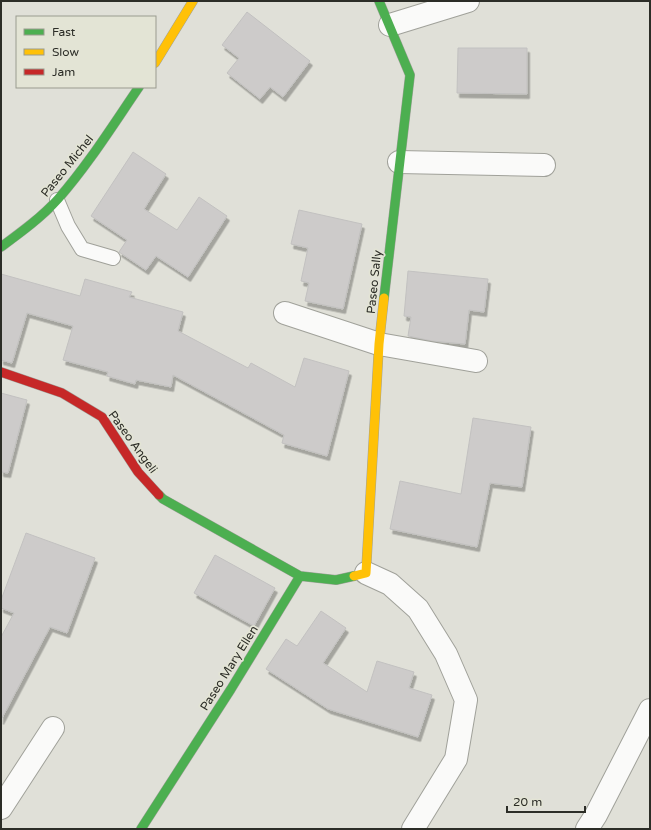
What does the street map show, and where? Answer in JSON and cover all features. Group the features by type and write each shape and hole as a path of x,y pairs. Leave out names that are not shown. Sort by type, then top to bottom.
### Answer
{"street":[{"path":"156,60 193,1"},
{"name":"Paseo Sally","path":"366,573 379,344 410,75 390,25 378,1"},
{"path":"390,25 468,1"},
{"name":"Paseo Michel","path":"1,247 18,236 57,200 92,156 138,88"},
{"path":"399,162 544,165"},
{"path":"285,313 379,344 476,361"},
{"name":"Paseo Angeli","path":"1,372 62,393 102,417 138,472 163,499 300,576"},
{"path":"300,576 336,580 366,573 390,584 418,609 446,654 466,700 456,759 413,829"},
{"name":"Paseo Mary Ellen","path":"141,829 231,689 300,576"},
{"path":"587,829 596,815 650,710"},
{"path":"1,808 53,728"}],"lane":[{"path":"57,200 68,226 82,249 113,258"}],"building":[{"path":"247,12 310,61 283,97 270,87 260,99 227,73 239,58 222,45"},
{"path":"458,48 527,48 527,94 457,93"},
{"path":"133,152 166,174 144,209 177,230 199,197 227,216 188,277 156,256 146,270 119,252 127,240 91,216"},
{"path":"299,210 362,224 343,309 305,301 309,283 301,281 308,248 291,244"},
{"path":"408,271 488,279 484,312 469,310 465,344 432,341 408,336 411,317 404,316"},
{"path":"1,274 80,296 85,279 132,292 129,297 183,312 178,331 248,368 251,363 295,387 304,358 349,371 327,456 282,443 284,435 173,375 171,387 136,380 135,384 107,376 108,372 63,360 73,326 27,313 12,363 1,360"},
{"path":"1,393 27,400 8,473 1,472"},
{"path":"473,418 531,427 522,487 490,483 477,547 390,529 400,481 461,494"},
{"path":"26,533 95,558 67,633 50,627 1,720 1,637 14,613 1,608 1,600"},
{"path":"215,555 275,588 254,626 194,593"},
{"path":"321,611 346,628 323,663 367,692 377,661 414,672 409,688 432,695 418,737 328,709 266,669 286,639 297,646"}],"traffic: fast":[{"path":"379,1 410,75 384,298"},
{"path":"1,247 52,206 90,159 138,88"},
{"path":"159,495 163,499 300,576"},
{"path":"141,829 231,689 300,576 336,580 354,576"}],"traffic: slow":[{"path":"156,61 193,1"},
{"path":"354,576 366,573 379,344 384,298"}],"traffic: jam":[{"path":"1,372 62,393 102,417 138,472 159,495"}]}
